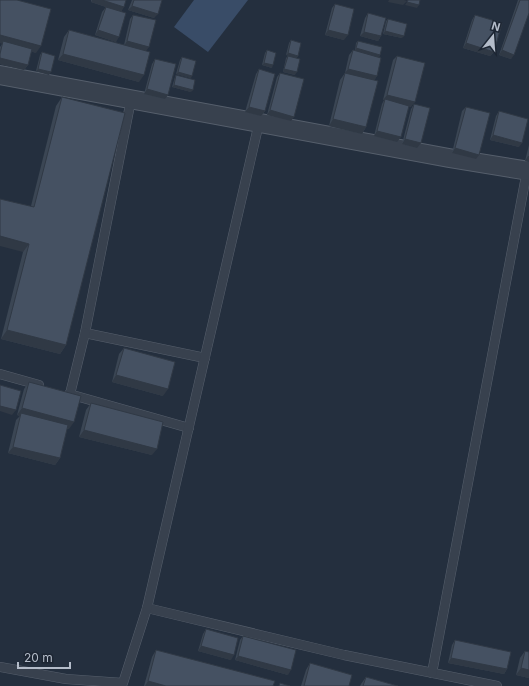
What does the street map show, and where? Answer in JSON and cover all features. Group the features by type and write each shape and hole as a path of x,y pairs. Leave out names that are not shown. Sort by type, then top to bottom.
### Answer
{"street":[{"path":"0,76 528,171"}],"lane":[{"path":"131,100 85,333 67,393 189,428"},
{"path":"0,667 66,679 123,683 147,608 259,123"},
{"path":"432,673 528,171"},
{"path":"85,333 205,358"},
{"path":"0,374 49,388"},
{"path":"147,608 344,655 497,686"}],"water":[{"path":"194,0 248,0 208,52 174,27"}],"building":[{"path":"0,0 17,0 51,9 41,46 0,35"},
{"path":"102,0 126,0 124,7"},
{"path":"134,0 162,0 158,14 132,6"},
{"path":"408,0 420,0 419,5 407,2"},
{"path":"520,0 529,0 529,13 514,55 502,50"},
{"path":"335,4 354,9 348,35 328,30"},
{"path":"106,7 126,13 119,37 98,30"},
{"path":"368,13 386,18 381,36 364,32"},
{"path":"133,15 156,20 149,47 127,41"},
{"path":"475,15 502,23 494,52 466,43"},
{"path":"388,19 407,24 404,36 385,31"},
{"path":"69,30 150,52 144,75 63,54"},
{"path":"291,40 301,43 298,56 288,53"},
{"path":"3,41 32,49 28,65 0,58"},
{"path":"358,41 382,47 380,55 356,48"},
{"path":"267,50 276,53 273,65 264,63"},
{"path":"353,50 381,58 377,76 348,69"},
{"path":"42,52 55,56 51,72 38,69"},
{"path":"288,56 300,59 297,72 284,69"},
{"path":"397,56 425,63 415,102 387,95"},
{"path":"182,57 196,61 192,76 178,72"},
{"path":"155,59 176,64 168,95 147,89"},
{"path":"259,69 275,74 265,111 249,107"},
{"path":"280,73 304,79 294,117 270,110"},
{"path":"345,73 378,81 366,127 333,119"},
{"path":"176,75 195,80 193,90 174,85"},
{"path":"62,97 125,113 66,345 7,330 29,244 0,236 0,199 34,207"},
{"path":"385,99 409,106 401,137 377,131"},
{"path":"414,104 430,108 421,143 405,139"},
{"path":"466,107 490,113 479,155 455,148"},
{"path":"499,111 528,119 522,143 493,135"},
{"path":"124,348 175,362 168,389 116,375"},
{"path":"29,382 81,396 74,422 22,408"},
{"path":"0,385 21,391 16,410 0,406"},
{"path":"91,403 163,422 157,449 84,430"},
{"path":"21,413 68,425 60,458 13,447"},
{"path":"206,629 238,638 234,655 201,646"},
{"path":"243,636 296,650 291,670 238,656"},
{"path":"455,640 511,652 507,669 451,658"},
{"path":"156,650 275,681 273,686 166,686 148,681"},
{"path":"525,651 529,652 529,670 521,668"},
{"path":"310,663 352,675 349,686 304,686"},
{"path":"366,677 398,686 363,686"},
{"path":"280,683 290,686 279,686"}]}
